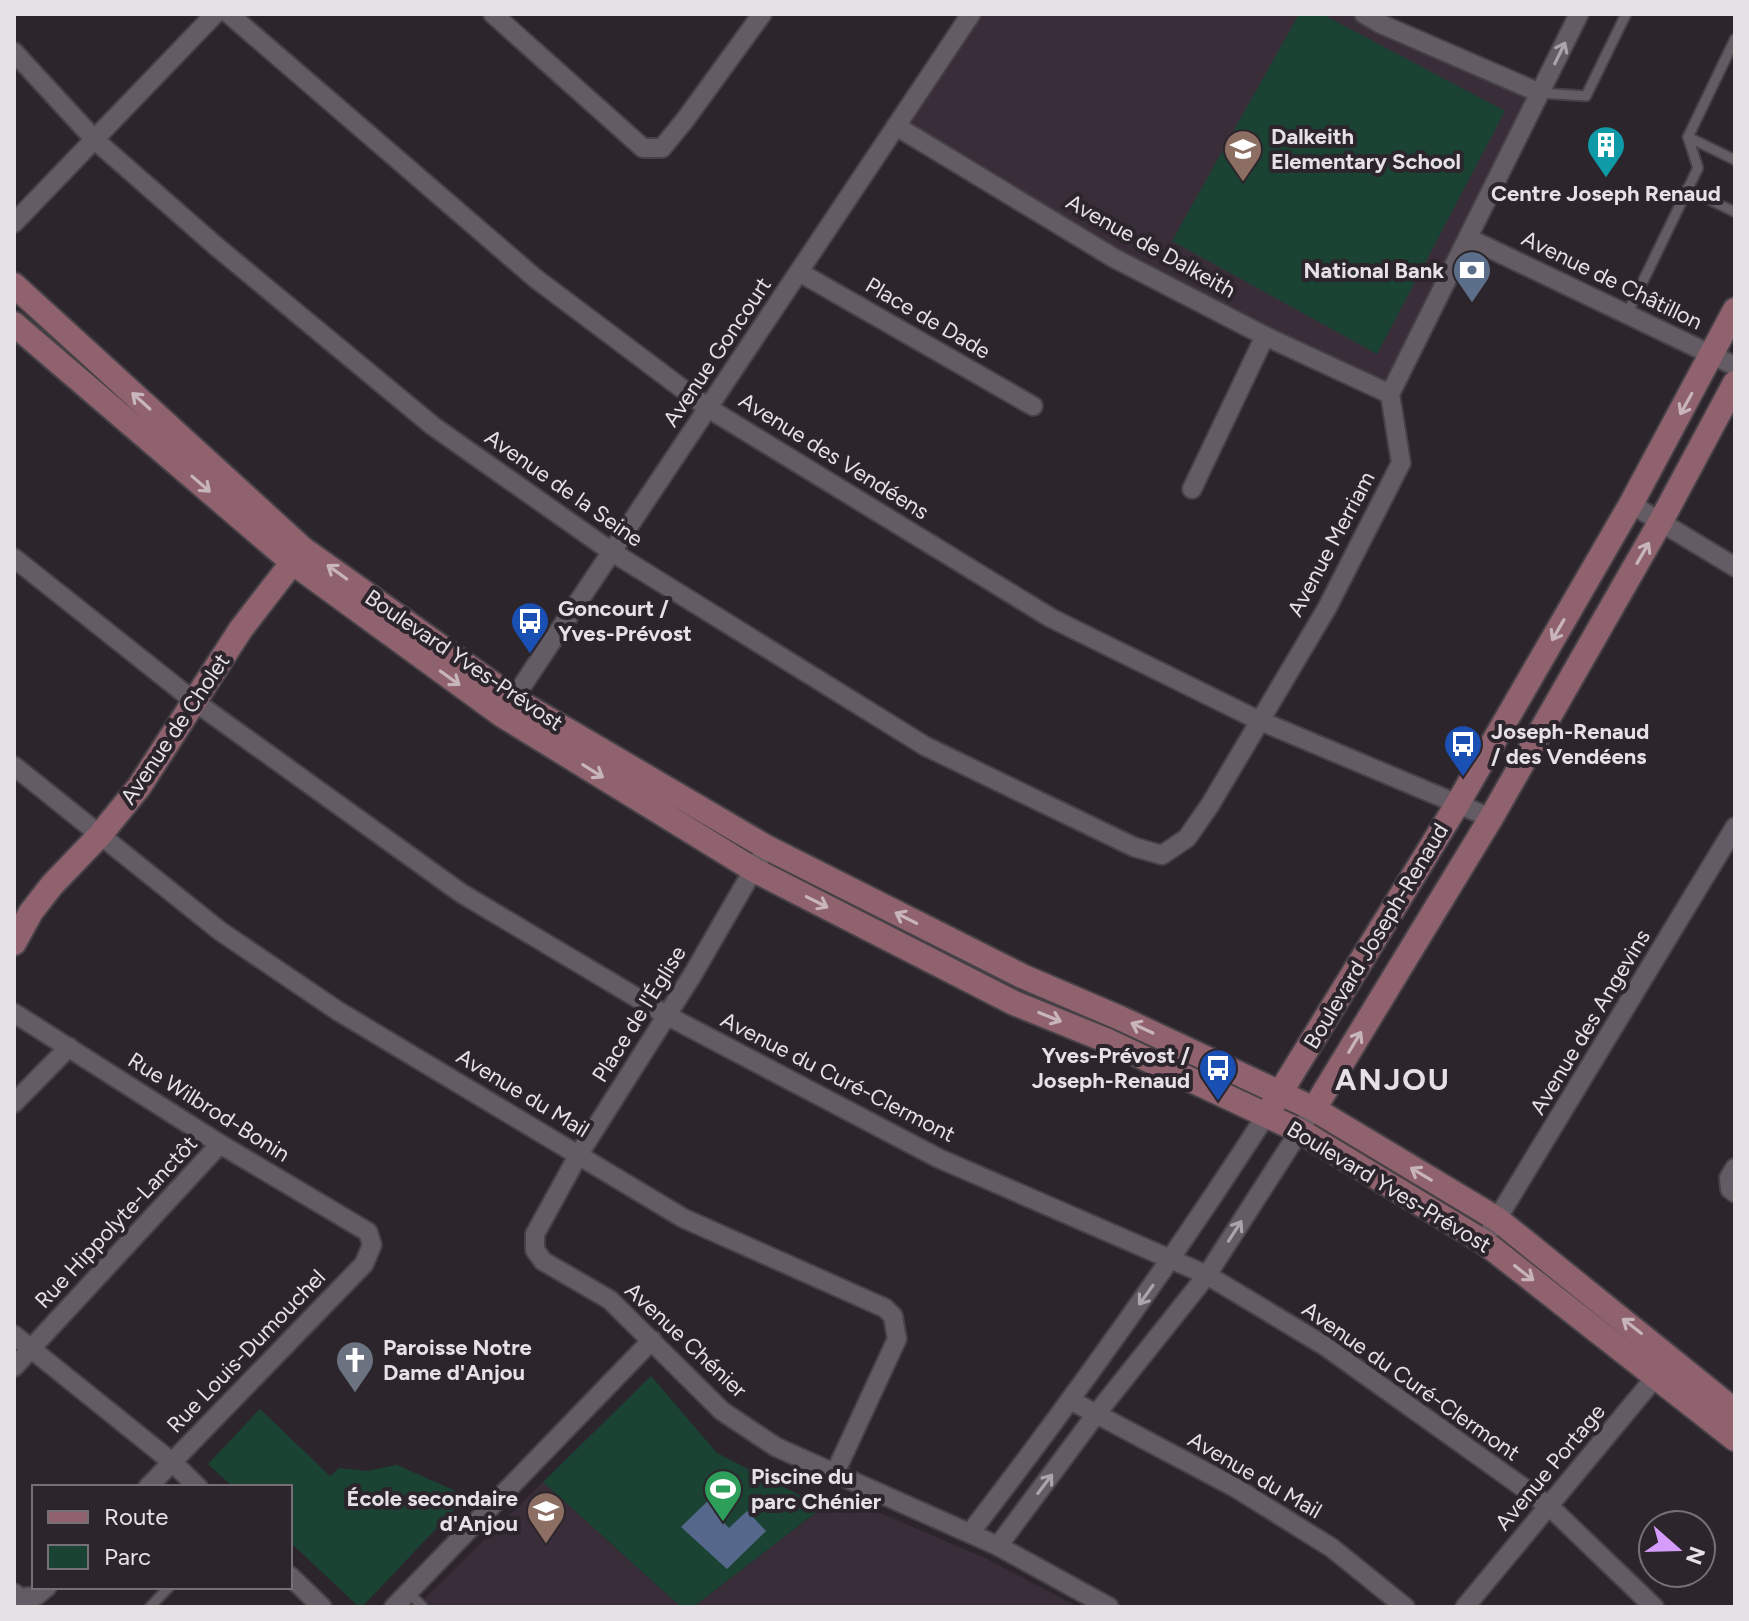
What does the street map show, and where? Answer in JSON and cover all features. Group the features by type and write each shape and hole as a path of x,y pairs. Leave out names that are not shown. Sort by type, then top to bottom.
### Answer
{"street":[{"path":"14,223 215,14"},
{"name":"Avenue des Vendéens","path":"229,14 535,278 708,408 1051,618 1258,720 1491,818"},
{"path":"493,14 643,148 662,148 762,14"},
{"name":"Avenue Goncourt","path":"508,707 971,14"},
{"path":"1364,14 1384,19 1540,93"},
{"path":"1390,394 1579,14"},
{"name":"Avenue de la Seine","path":"14,52 95,140 229,257 433,426 612,552 925,746 1134,847 1162,855"},
{"name":"Avenue de Dalkeith","path":"896,126 1114,258 1265,336 1390,394"},
{"name":"Avenue de Châtillon","path":"1468,238 1735,366"},
{"name":"Place de Dade","path":"799,272 1033,406"},
{"name":"Boulevard Yves-Prévost","path":"14,285 298,556"},
{"name":"Boulevard Joseph-Renaud","path":"970,1533 1172,1258 1281,1093 1458,803 1631,504 1735,310"},
{"name":"Boulevard Yves-Prévost","path":"14,324 298,556 508,707 754,870 1004,998 1108,1041 1300,1131 1484,1242 1735,1411"},
{"path":"1192,489 1265,336"},
{"name":"Boulevard Joseph-Renaud","path":"998,1546 1097,1413 1207,1275 1314,1109 1491,818 1661,521 1735,383"},
{"name":"Avenue Merriam","path":"1162,855 1187,838 1210,805 1327,608 1401,463 1390,394"},
{"path":"1631,504 1735,567"},
{"name":"Avenue de Cholet","path":"14,943 31,912 52,885 100,835 139,787 241,629 298,556"},
{"name":"Avenue du Curé-Clermont","path":"14,558 194,701 461,893 666,1015 938,1158 1207,1275 1325,1346 1549,1506 1654,1607"},
{"name":"Boulevard Yves-Prévost","path":"508,707 766,847 1016,973 1314,1109 1497,1219 1664,1366 1735,1439"},
{"name":"Avenue du Mail","path":"14,766 220,931 338,1011 683,1218 885,1308 893,1316 897,1339 834,1475"},
{"name":"Avenue des Angevins","path":"1484,1242 1735,827"},
{"name":"Place de l'Église","path":"535,1250 535,1234 579,1154 766,847"},
{"path":"1004,998 1016,973"},
{"name":"Rue Wilbrod-Bonin","path":"14,1013 220,1144 368,1232 372,1245"},
{"path":"14,1103 69,1047"},
{"name":"Rue Hippolyte-Lanctôt","path":"14,1367 220,1144"},
{"path":"1735,1168 1729,1178 1730,1189 1735,1193"},
{"name":"Rue Louis-Dumouchel","path":"150,1485 364,1264 372,1245"},
{"name":"Avenue Chénier","path":"535,1250 543,1261 610,1300 722,1411 776,1447 998,1546 1109,1607"},
{"path":"14,1335 172,1462 196,1485"},
{"path":"394,1607 652,1340"},
{"name":"Avenue Portage","path":"1465,1607 1664,1366"},
{"name":"Avenue du Mail","path":"1070,1400 1248,1495 1332,1548 1405,1607"},
{"path":"292,1578 322,1607"},
{"path":"14,1593 20,1598 41,1592"}],"lane":[{"path":"1540,93 1586,96 1626,14"},
{"path":"1627,314 1698,168 1688,137 1735,39"},
{"path":"1688,137 1735,160"},
{"path":"1687,189 1735,212"},
{"path":"150,1607 167,1589"},
{"path":"408,1592 423,1607"}],"shaded area":[{"name":"Dalkeith Elementary School","path":"971,14 1364,14 1540,93 1390,394 1265,336 896,126"},
{"name":"École secondaire d'Anjou","path":"543,1482 681,1607 416,1607"},
{"path":"839,1495 987,1559 1078,1607 693,1607"}],"green space":[{"path":"1299,14 1322,14 1505,111 1377,354 1172,241"},
{"path":"651,1376 717,1453 823,1507 693,1607 681,1607 543,1482"},
{"path":"260,1409 330,1476 339,1468 367,1471 397,1465 467,1496 359,1607 292,1544 292,1485 231,1485 208,1464"}],"water":[{"path":"714,1495 722,1503 714,1512 729,1528 747,1511 766,1531 727,1569 681,1527"}],"place":[{"name":"Centre Joseph Renaud","path":"1606,179"},
{"name":"Dalkeith Elementary School","path":"1243,183"},
{"name":"National Bank","path":"1472,304"},
{"name":"Goncourt / Yves-Prévost","path":"530,655"},
{"name":"Joseph-Renaud / des Vendéens","path":"1463,778"},
{"name":"Yves-Prévost / Joseph-Renaud","path":"1218,1102"},
{"name":"Paroisse Notre Dame d'Anjou","path":"355,1394"},
{"name":"Piscine du parc Chénier","path":"723,1523"},
{"name":"École secondaire d'Anjou","path":"546,1545"}],"district":[{"name":"ANJOU","path":"1393,1079"}]}
